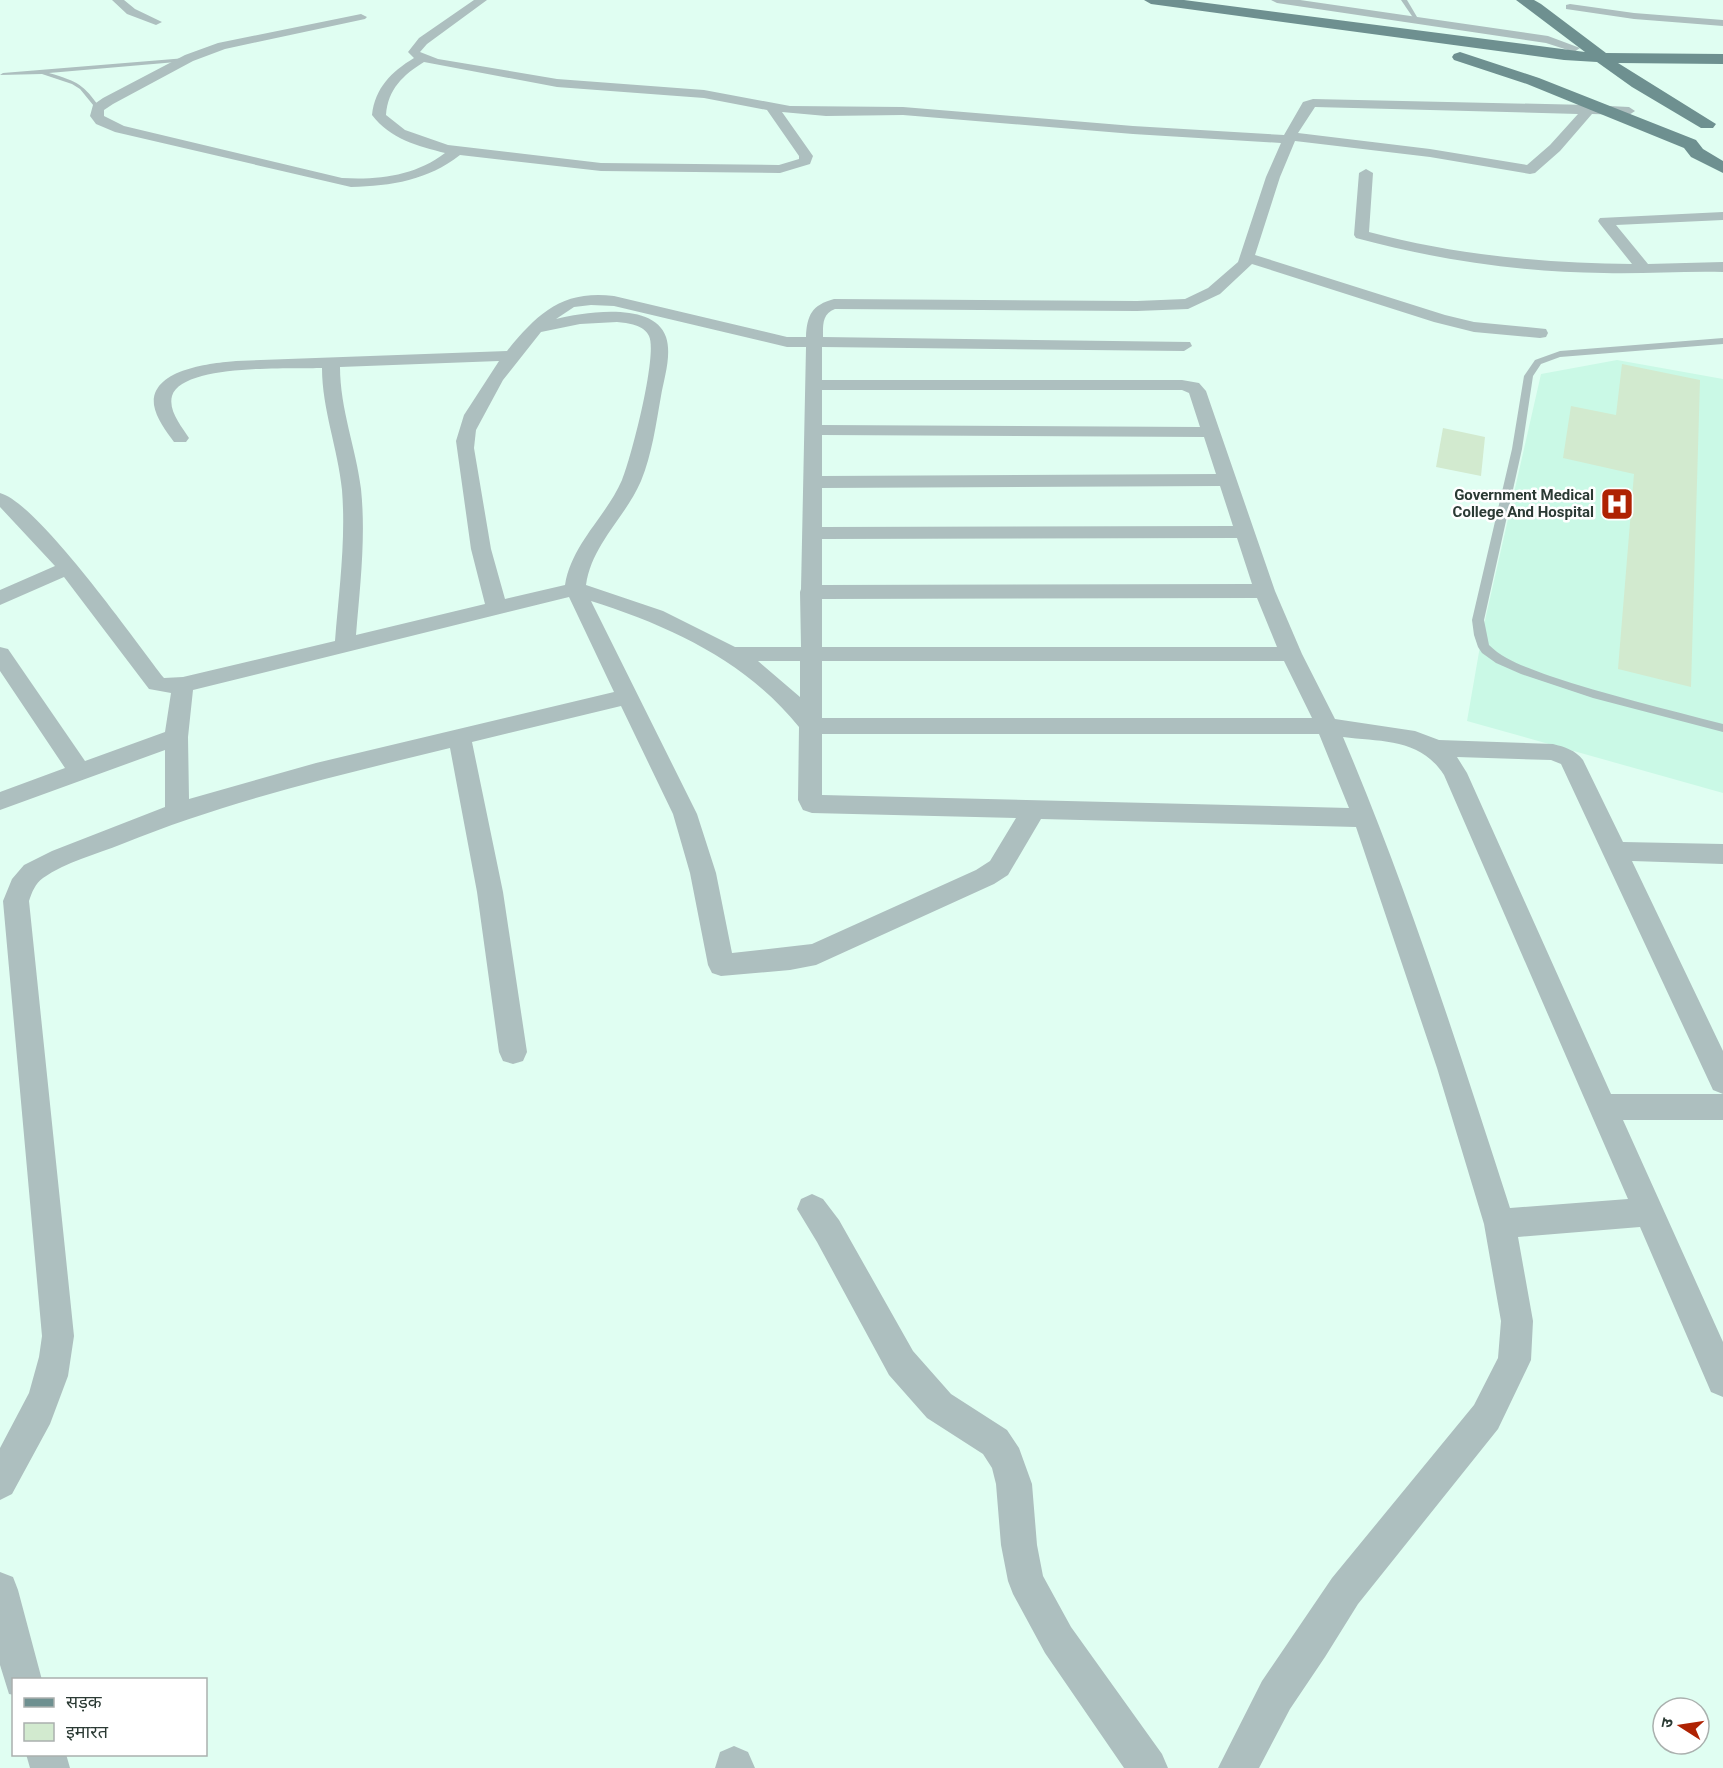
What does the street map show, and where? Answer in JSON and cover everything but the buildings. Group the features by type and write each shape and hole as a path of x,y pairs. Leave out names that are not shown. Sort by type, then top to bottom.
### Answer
{"main road":[{"path":"1151,0 1564,55 1611,58 1723,59"},
{"path":"1198,0 1277,5 1471,37 1567,46 1723,50"},
{"path":"1523,0 1555,18 1617,69 1654,94 1711,124"},
{"path":"1540,0 1563,12 1635,69 1664,86 1692,97"},
{"path":"1277,5 1291,20 1327,33 1356,40 1462,57 1522,77 1596,110 1690,144"},
{"path":"1327,33 1357,35 1466,52 1507,64 1629,111 1711,124"},
{"path":"1711,124 1695,129 1689,136 1690,144 1697,153 1723,168"}],"street":[{"path":"118,0 130,12 156,22"},
{"path":"480,0 423,41 414,52 422,59 556,83 684,92 772,107 826,112 903,111 1133,130 1290,138 1430,153 1530,170 1596,110"},
{"path":"1598,0 1627,3"},
{"path":"1277,5 1418,21 1567,46 1563,22 1572,4 1642,17 1723,23"},
{"path":"361,17 222,46 186,60 108,101 98,109 97,116 101,121 120,129 342,183 415,175 429,170 457,150"},
{"path":"422,59 401,73 387,87 381,97 379,115 390,127 411,137 430,145 457,150 601,167 780,169 805,162 806,156 772,107"},
{"path":"1365,818 812,804 810,800 810,592 814,344 817,312 821,308 834,304 1099,306 1188,304 1214,291 1248,258 1273,177 1308,105 1321,102 1629,111"},
{"path":"1366,173 1361,235 1460,257 1644,269 1723,267"},
{"path":"1644,269 1605,221 1723,216"},
{"path":"1248,258 1440,319 1474,327 1540,333"},
{"path":"497,609 481,549 465,448 466,431 510,356 535,329 567,305 597,299 614,301 769,340 814,344 1184,346"},
{"path":"535,329 579,318 630,319 647,324 657,334 660,351 639,456 632,479 619,505 584,554 576,573 575,589 685,814 703,873 721,965 790,959 816,954 984,877 999,868 1033,811"},
{"path":"180,438 166,417 163,405 166,390 184,377 212,369 330,362 510,356"},
{"path":"330,362 332,398 351,490 345,646"},
{"path":"813,385 1182,385 1193,387 1197,391 1265,591 1291,654 1327,726 1365,818 1447,1057 1500,1224 1516,1321 1514,1360 1502,1387 1486,1417 1345,1592 1276,1695 1238,1768"},
{"path":"813,430 1210,432"},
{"path":"812,482 1226,480"},
{"path":"0,499 12,506 67,568 157,684 167,686 183,685 575,589 639,610 733,654 776,687 811,726 1327,726 1415,739 1437,748 1553,752 1563,755 1575,766 1723,1081"},
{"path":"811,532 1244,532"},
{"path":"0,598 67,568"},
{"path":"810,592 1265,591"},
{"path":"0,654 80,772"},
{"path":"733,654 1291,654"},
{"path":"177,812 176,737 183,685"},
{"path":"0,1482 44,1401 56,1361 58,1335 10,946 16,901 21,886 33,872 61,858 177,812 316,772 629,696"},
{"path":"0,801 176,737"},
{"path":"459,737 490,892 513,1052"},
{"path":"1437,748 1455,773 1723,1380"},
{"path":"1615,851 1723,854"},
{"path":"1603,1107 1723,1107"},
{"path":"812,1209 828,1231 902,1363 939,1406 995,1442 1007,1460 1014,1484 1019,1545 1026,1581 1058,1640 1148,1768"},
{"path":"1500,1224 1649,1212"},
{"path":"0,1590 22,1678"}],"lane":[{"path":"1404,0 1418,21"},
{"path":"3,75 186,60"},
{"path":"35,71 74,83 82,88 98,109"},
{"path":"1723,341 1560,354 1536,363 1527,383 1518,448 1478,620 1479,634 1486,651 1513,667 1575,688 1723,728"}],"shaded area":[{"name":"Government Medical College And Hospital","path":"1617,360 1723,379 1723,793 1467,721 1483,629 1541,374"}],"place":[{"name":"Government Medical College And Hospital","path":"1617,504"}]}
